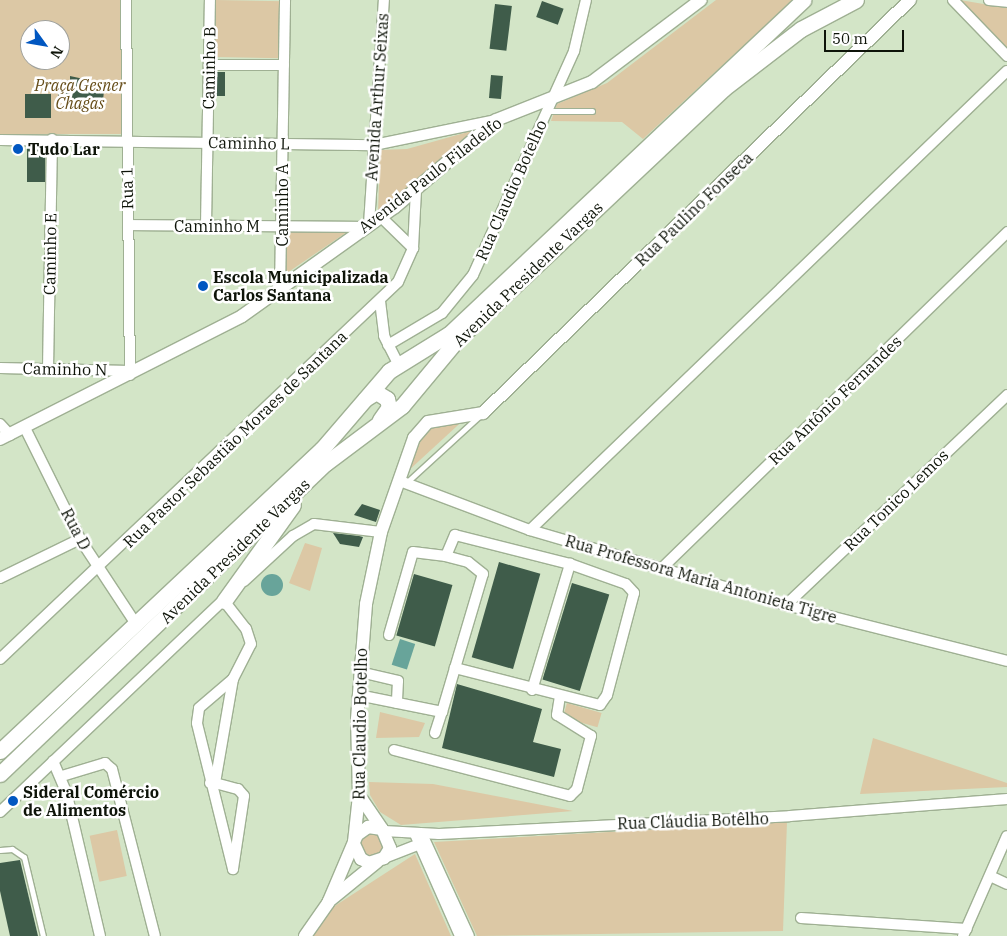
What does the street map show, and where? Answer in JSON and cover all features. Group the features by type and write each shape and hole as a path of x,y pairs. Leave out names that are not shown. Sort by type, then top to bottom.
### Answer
{"main road":[{"name":"Avenida Presidente Vargas","path":"0,751 322,449 354,409 398,363 449,334 804,0"},
{"name":"Avenida Presidente Vargas","path":"0,774 314,475 402,406 456,342 723,89 801,29 856,0"},
{"path":"354,409 376,392 387,399 386,413 370,430"},
{"path":"224,601 314,475"}],"street":[{"name":"Rua 1","path":"126,0 126,140 130,373"},
{"name":"Caminho B","path":"206,225 210,0"},
{"name":"Caminho A","path":"280,289 284,226 282,144 285,0"},
{"name":"Avenida Arthur Seixas","path":"367,225 384,0"},
{"name":"Rua Claudio Botelho","path":"388,345 442,313 461,292 492,236 574,51 586,0"},
{"path":"953,0 1007,56"},
{"path":"989,0 1007,2"},
{"name":"Avenida Paulo Filadelfo","path":"5,437 130,373 208,336 280,289 367,225 381,217 416,190 496,120 549,106 624,61 700,1"},
{"name":"Rua Paulino Fonseca","path":"483,413 908,2"},
{"path":"209,65 284,65"},
{"path":"530,530 1007,71"},
{"name":"Caminho L","path":"0,140 52,139 374,144 496,120"},
{"name":"Caminho E","path":"48,369 52,139"},
{"name":"Rua Pastor Sebastião Moraes de Santana","path":"0,659 100,569 380,301 408,268 413,248 416,190"},
{"path":"381,217 413,248"},
{"name":"Caminho M","path":"128,226 367,225"},
{"name":"Rua Antônio Fernandes","path":"662,568 1007,232"},
{"path":"380,301 388,345 398,363"},
{"name":"Caminho N","path":"0,368 130,373"},
{"name":"Rua Tonico Lemos","path":"786,605 1007,395"},
{"path":"401,485 414,438 428,422 483,413"},
{"path":"0,424 5,437"},
{"name":"Rua D","path":"25,428 80,540 136,624"},
{"name":"Rua Claudio Botelho","path":"306,936 328,903 354,843 359,795 358,695 366,604 381,532 401,485"},
{"name":"Rua Professora Maria Antonieta Tigre","path":"401,485 530,530 786,605 1007,662"},
{"path":"0,812 293,536 314,524 381,532"},
{"path":"446,556 450,539 460,534 570,564 626,584 634,593 603,700 595,706 455,668"},
{"path":"0,578 80,540"},
{"path":"388,635 413,552 446,556 468,562 483,574 435,734"},
{"path":"532,690 570,564"},
{"path":"212,783 233,679 251,644 246,629 224,601"},
{"path":"360,672 398,681 397,703"},
{"path":"212,783 238,788 244,796 233,869 212,783 196,716 199,708 233,679"},
{"path":"358,695 442,712"},
{"path":"394,750 570,796 577,789 591,736 560,718 560,697"},
{"path":"53,761 62,776 100,936"},
{"path":"62,776 105,763 112,769 155,936"},
{"path":"328,903 380,860 390,848 383,830 359,795"},
{"name":"Rua Cláudia Botêlho","path":"383,830 421,839 439,834 790,816 1007,800"},
{"path":"383,830 368,827 354,843 361,859 380,860 421,839"},
{"path":"801,918 965,932 1007,836"},
{"path":"421,839 460,936"},
{"path":"421,839 469,936"},
{"path":"990,876 1007,884"}],"lane":[{"name":"Avenida Paulo Filadelfo","path":"549,106 592,111"},
{"name":"Rua Paulino Fonseca","path":"401,485 483,413"},
{"path":"0,850 12,849 24,857 43,936"}],"green space":[{"name":"Praça Gesner Chagas","path":"0,0 122,0 121,134 0,134"},
{"path":"216,0 284,1 283,58 215,57"},
{"path":"716,0 793,0 643,139 622,122 551,121 557,104 607,83"},
{"path":"960,0 1007,8 1007,48 983,23"},
{"path":"475,130 378,213 380,150 407,149"},
{"path":"286,231 347,232 284,275"},
{"path":"469,415 407,472 422,430"},
{"path":"305,543 322,548 310,591 289,583"},
{"path":"567,703 602,713 597,727 563,717"},
{"path":"380,712 425,723 419,737 376,738"},
{"path":"873,738 1007,783 1007,787 860,794"},
{"path":"369,782 433,784 573,811 401,825 380,812 370,795"},
{"path":"787,822 783,931 477,936 434,842"},
{"path":"369,829 385,836 381,854 367,856 359,844"},
{"path":"117,830 127,876 99,882 90,836"},
{"path":"415,854 451,936 313,936 330,909"}],"water":[{"path":"272,574 282,581 283,585 276,595 272,596 262,589 261,585 268,575"},
{"path":"400,639 415,644 407,670 392,665"}],"building":[{"path":"542,1 564,9 558,25 536,17"},
{"path":"495,4 512,6 506,51 490,49"},
{"path":"216,72 225,72 225,96 216,96"},
{"path":"491,75 503,76 501,99 489,98"},
{"path":"70,76 93,81 92,90 104,90 103,101 81,100 80,108 58,101 59,80 70,81"},
{"path":"25,94 51,94 51,118 25,118"},
{"path":"27,147 45,147 45,182 27,182"},
{"path":"362,504 380,510 376,522 354,515"},
{"path":"333,533 363,537 359,547 340,544"},
{"path":"499,562 540,574 513,669 472,657"},
{"path":"414,574 452,585 435,647 396,636"},
{"path":"572,583 609,594 580,691 542,680"},
{"path":"457,684 542,709 533,742 561,749 554,777 442,748"},
{"path":"20,860 38,936 10,936 0,891 0,863"}],"place":[{"name":"Tudo Lar","path":"18,149"},
{"name":"Escola Municipalizada Carlos Santana","path":"203,286"},
{"name":"Sideral Comércio de Alimentos","path":"13,801"}]}
